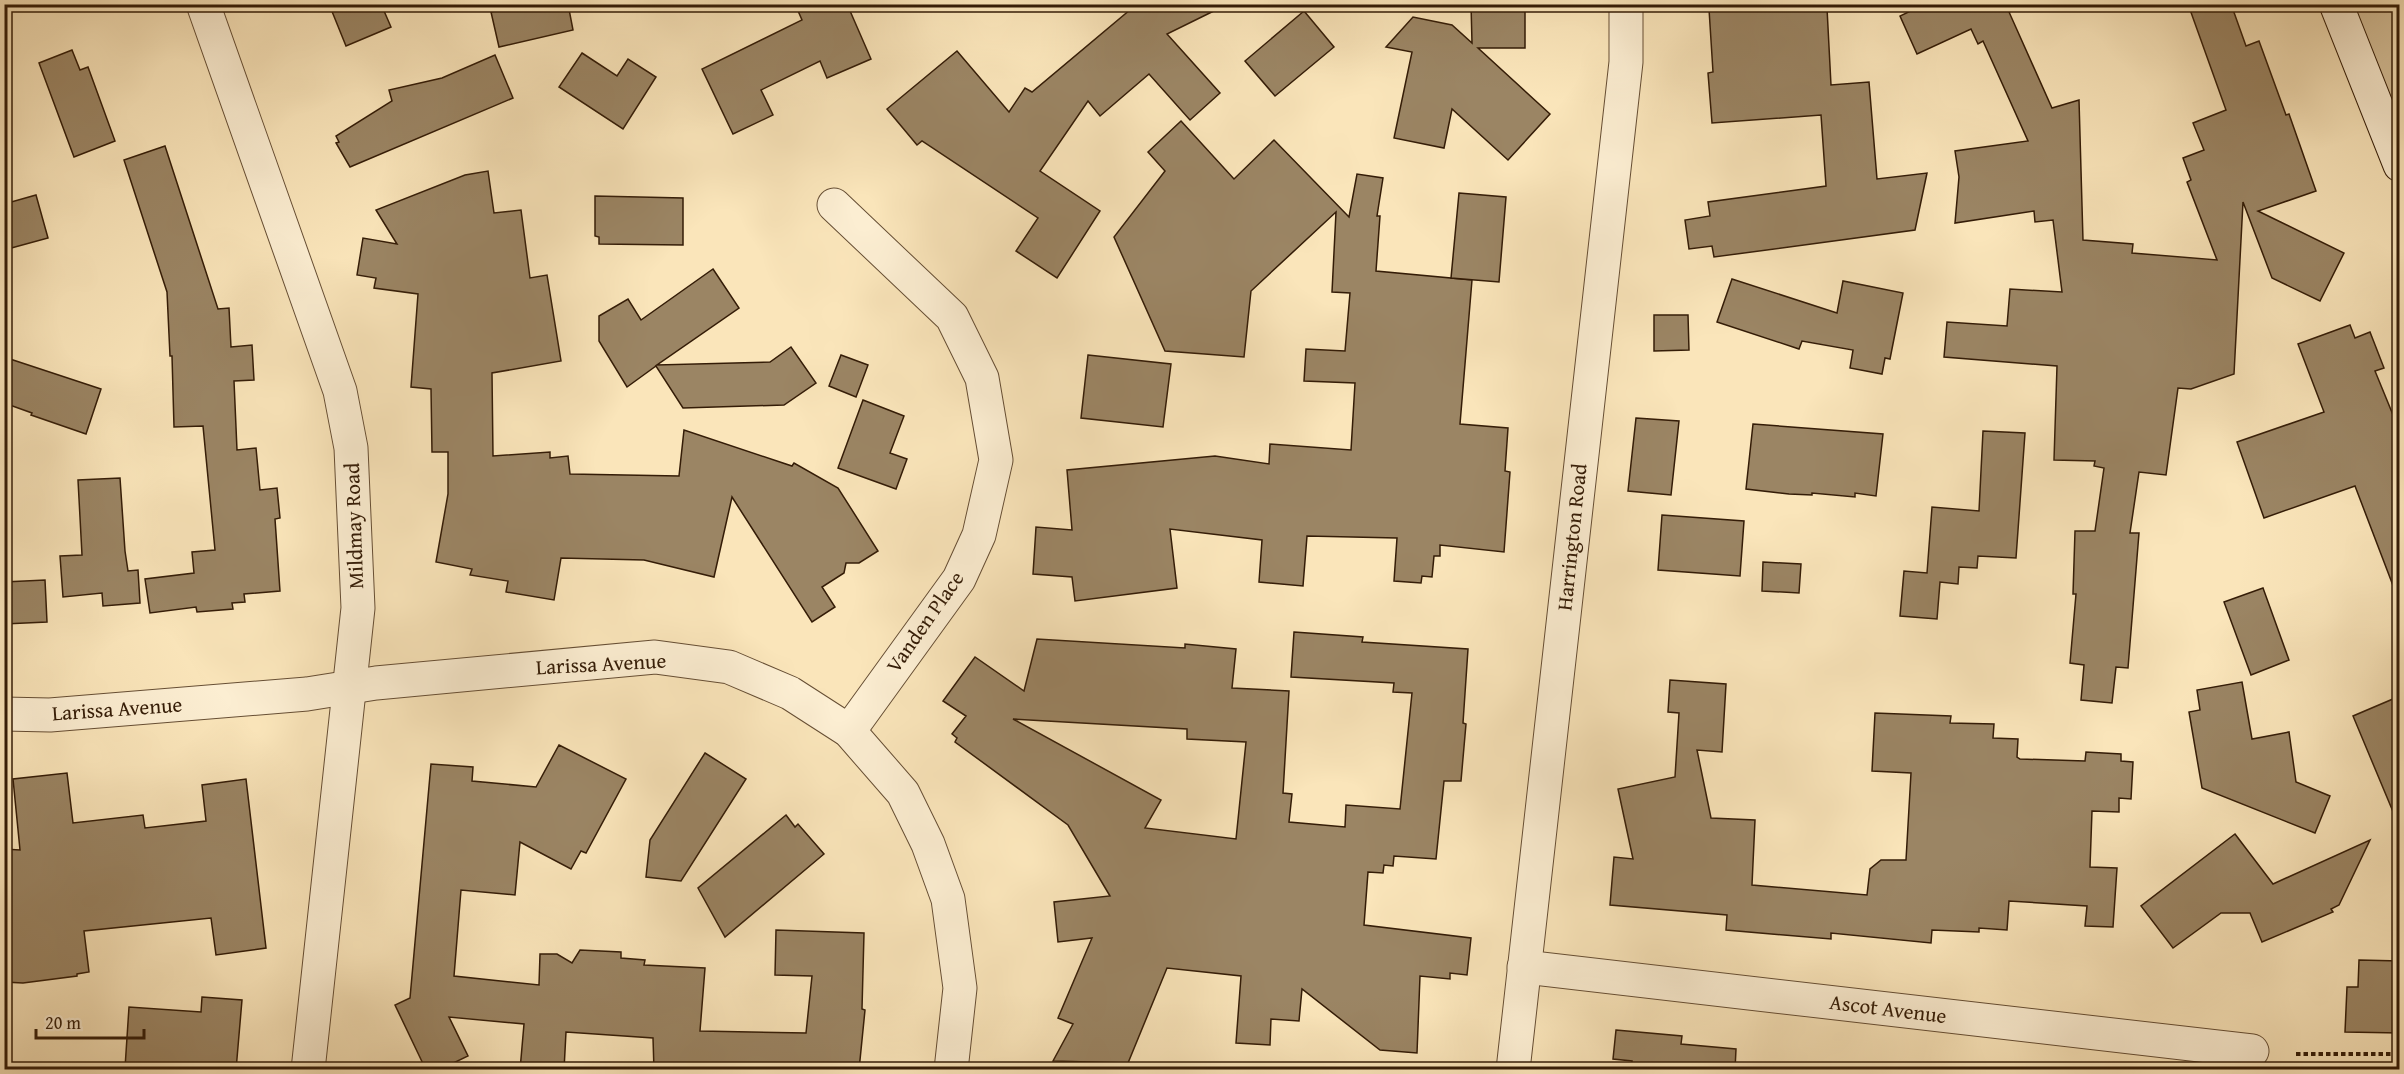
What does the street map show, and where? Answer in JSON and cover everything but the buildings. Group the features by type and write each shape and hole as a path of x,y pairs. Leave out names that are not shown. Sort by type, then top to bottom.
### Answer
{"street":[{"name":"Mildmay Road","path":"203,4 340,391 351,448 358,608 308,1070"},
{"name":"Harrington Road","path":"1513,1070 1626,62 1626,4"},
{"path":"2336,4 2400,165"},
{"name":"Vanden Place","path":"834,205 952,317 982,378 996,460 979,535 959,579 849,731"},
{"name":"Larissa Avenue","path":"4,714 70,714 307,694 351,686 655,657 729,667 789,693 849,731 903,793 928,843 948,899 960,988 951,1070"},
{"name":"Ascot Avenue","path":"1524,967 2252,1052"}],"path":[{"path":"2296,1054 2400,1054"}],"shaded area":[{"path":"2350,5 2394,5 2400,20 2399,134"}]}
